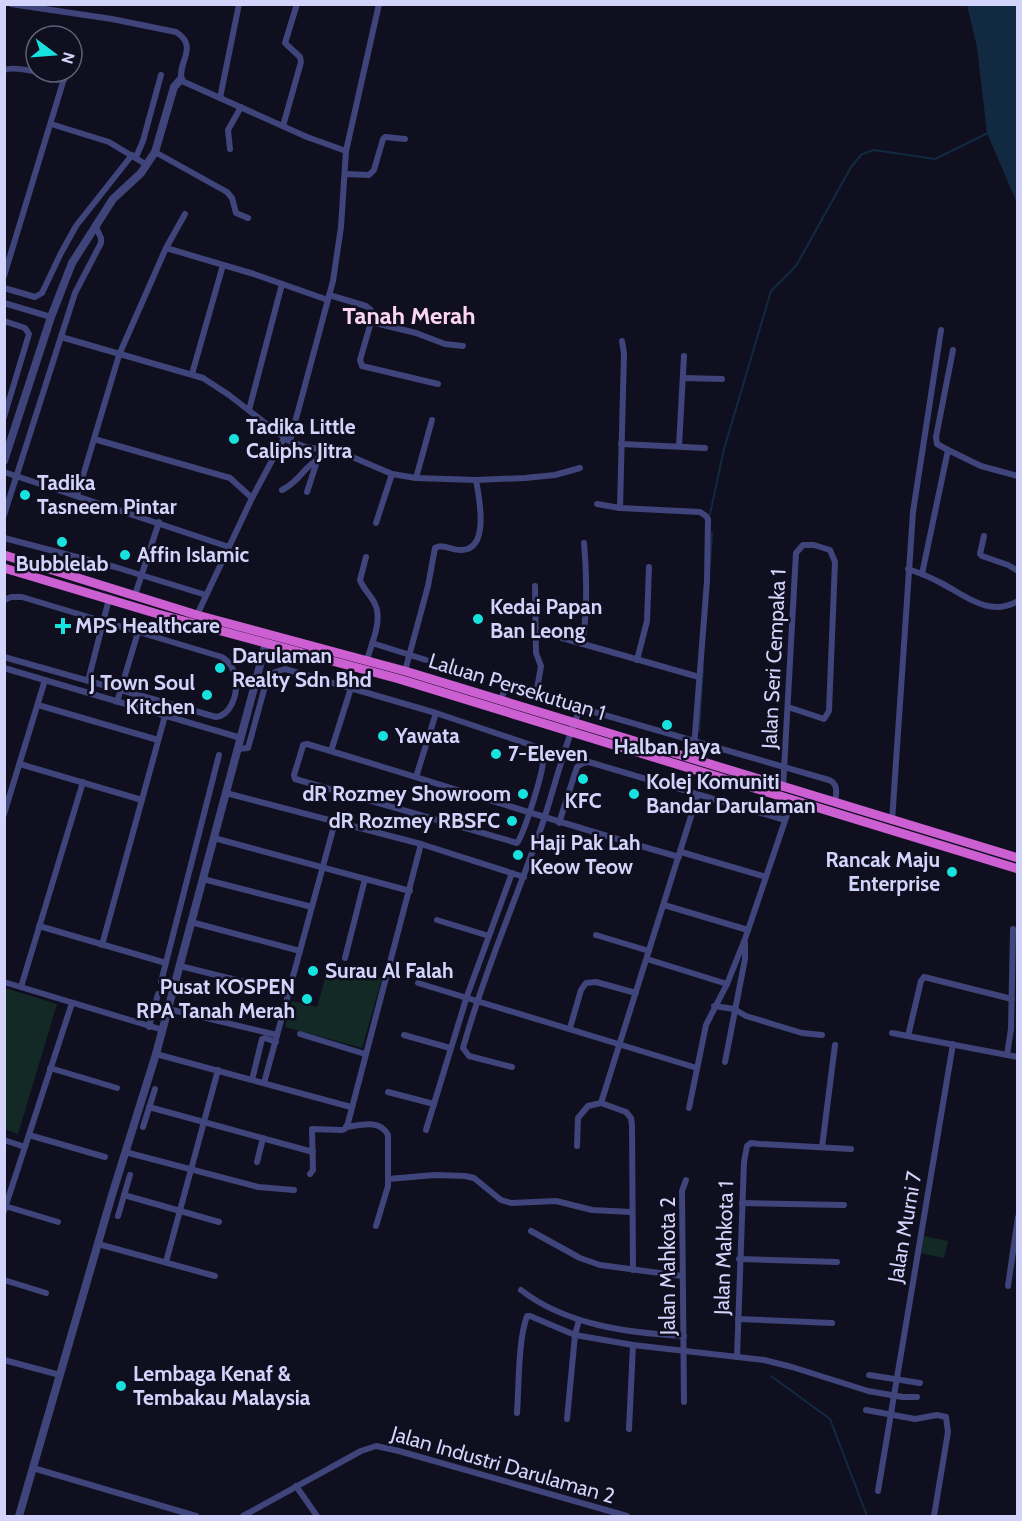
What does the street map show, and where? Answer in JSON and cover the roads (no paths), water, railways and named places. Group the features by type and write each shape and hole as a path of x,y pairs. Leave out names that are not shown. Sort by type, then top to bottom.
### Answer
{"highway":[{"name":"Laluan Persekutuan 1","path":"4,555 197,615 367,660 500,700 573,727 792,800 1017,858"},
{"name":"Laluan Persekutuan 1","path":"4,568 266,643 693,760 835,802 892,825 1017,869"},
{"path":"4,575 22,573"}],"street":[{"path":"4,461 51,317 72,263 113,199 134,181 155,152 174,87 181,79 187,44 184,36 176,32 112,19 11,4"},
{"path":"220,98 239,4"},
{"path":"283,126 300,62 300,57 285,44 297,4"},
{"path":"197,615 252,498 287,439 329,297 340,227 346,151 379,4"},
{"path":"4,70 12,68 24,70"},
{"path":"4,288 35,297 42,293 76,226 134,156 162,75"},
{"path":"181,79 186,84 307,137 346,151"},
{"path":"4,276 63,84"},
{"path":"230,150 228,130 241,107"},
{"path":"51,124 109,142 147,165"},
{"path":"345,174 369,176 374,170 383,139 385,137 405,139"},
{"path":"155,152 227,192 232,198 236,213 248,218"},
{"path":"77,496 119,355 166,248 185,214"},
{"path":"4,515 83,275 101,240 95,225"},
{"path":"166,248 282,284 366,306 371,310 371,322 360,360 362,366 438,384"},
{"path":"192,374 223,265"},
{"path":"249,410 282,284"},
{"path":"4,303 51,317"},
{"path":"4,321 25,328 29,334 4,417"},
{"path":"371,322 416,333 445,344 463,346"},
{"path":"892,825 913,512 941,330"},
{"path":"61,338 192,374 216,386 287,439 306,447 343,453 392,474 416,478 476,480 525,478 580,468"},
{"path":"620,508 624,353 622,341"},
{"path":"953,350 936,439 938,445 981,466 1017,476"},
{"path":"679,446 684,356"},
{"path":"683,378 722,378"},
{"path":"416,478 432,420"},
{"path":"94,438 230,478 252,498"},
{"path":"621,444 705,448"},
{"path":"307,492 321,449"},
{"path":"922,574 948,450"},
{"path":"282,490 298,480 307,466 317,460"},
{"path":"4,472 229,547"},
{"path":"376,524 392,474"},
{"path":"405,671 428,586 435,548 440,546 464,550 471,548 477,539 480,514 476,480"},
{"path":"597,504 620,508 700,512 708,519 707,581 693,760"},
{"path":"135,595 159,522"},
{"path":"984,536 980,554 1017,571"},
{"path":"4,538 206,595"},
{"path":"582,644 588,595 584,543"},
{"name":"Jalan Seri Cempaka 1","path":"783,788 796,553 803,545 814,545 830,550 835,562 828,715 824,719 788,707"},
{"path":"366,557 360,580 377,607 378,618 367,660"},
{"path":"637,660 646,621 649,567"},
{"path":"908,569 984,606 1000,608 1017,602"},
{"path":"536,586 536,653 541,666 536,694"},
{"path":"4,600 16,596 22,597 218,655 231,666 236,683 230,708 226,714 213,717 4,657"},
{"path":"87,681 110,599"},
{"path":"117,702 138,632"},
{"path":"562,638 699,677"},
{"path":"19,1516 125,1152 156,1054 266,643"},
{"path":"372,643 426,660"},
{"path":"4,668 241,738"},
{"path":"238,748 248,748 264,690 271,675 282,669 436,713 538,748 544,759 528,813 520,838 517,843 295,779 294,775 303,745 307,744 417,777 528,813 545,819 766,877"},
{"path":"4,814 7,795 20,764 45,680"},
{"path":"254,687 264,690"},
{"path":"331,751 351,688"},
{"path":"500,700 507,688 536,694 580,709 833,781 837,788 835,802"},
{"path":"38,705 158,740"},
{"path":"512,1067 469,1056 464,1051 477,999 545,819 580,709"},
{"path":"417,777 436,713"},
{"path":"102,945 165,716"},
{"path":"161,982 219,755"},
{"path":"559,823 577,767 588,762 785,820"},
{"path":"20,764 142,800"},
{"path":"21,987 83,782"},
{"path":"226,793 421,844 524,877"},
{"path":"601,1103 698,794"},
{"path":"689,1108 706,1025 714,1006 728,984 792,800"},
{"path":"264,1083 335,822"},
{"path":"214,838 410,891"},
{"path":"346,1127 421,844"},
{"path":"426,1130 467,996 512,873"},
{"path":"203,879 312,907"},
{"path":"345,958 365,879"},
{"path":"664,905 748,930"},
{"path":"437,920 489,936"},
{"path":"191,922 300,951"},
{"path":"39,926 166,963"},
{"path":"1007,1055 1011,1029 1013,929"},
{"path":"596,935 649,951"},
{"path":"725,1062 745,959 745,939"},
{"path":"647,959 728,984"},
{"path":"180,966 289,993"},
{"path":"908,1036 921,981 924,977 1012,999"},
{"path":"4,982 162,1030"},
{"path":"418,982 697,1068"},
{"path":"570,1028 581,990 586,983 596,982 636,993"},
{"path":"148,1026 158,994"},
{"path":"58,1222 5,1208 72,1003"},
{"path":"714,1006 734,1009 746,1016 802,1033 822,1035"},
{"path":"168,1009 277,1038"},
{"path":"892,1033 1017,1057"},
{"path":"300,1034 365,1054"},
{"path":"404,1035 450,1048"},
{"path":"252,1080 262,1040 277,1038"},
{"name":"Jalan Murni 7","path":"878,1491 953,1044"},
{"path":"835,1046 822,1147 851,1149"},
{"path":"156,1054 351,1107"},
{"path":"50,1068 117,1088"},
{"path":"166,1262 218,1071"},
{"path":"143,1127 155,1089"},
{"path":"388,1092 434,1104"},
{"path":"577,1146 578,1118 588,1106 601,1103 626,1112 632,1121 633,1270"},
{"path":"149,1107 313,1152"},
{"path":"310,1174 313,1170 312,1129 342,1130 346,1127 372,1124 385,1128 389,1144 388,1179 376,1226"},
{"path":"29,1135 105,1157"},
{"path":"257,1162 263,1138"},
{"path":"4,1140 25,1147"},
{"name":"Jalan Mahkota 1","path":"737,1357 744,1151 751,1143 822,1147"},
{"path":"125,1152 258,1187 294,1190"},
{"path":"118,1216 130,1175"},
{"path":"388,1179 435,1175 465,1176 479,1181 501,1200 511,1203 550,1201 592,1210 632,1212"},
{"name":"Jalan Mahkota 2","path":"684,1402 682,1191 686,1180"},
{"path":"124,1195 219,1222"},
{"path":"742,1203 844,1205"},
{"path":"1008,1286 1015,1261 1017,1217"},
{"path":"531,1231 589,1262 682,1276"},
{"path":"98,1244 215,1276"},
{"path":"739,1259 837,1262"},
{"path":"4,1280 46,1293"},
{"path":"521,1290 539,1302 579,1320 684,1336"},
{"path":"517,1413 526,1316 575,1335 633,1346 737,1357 792,1367 868,1391 894,1396 917,1397"},
{"path":"738,1319 832,1323"},
{"path":"567,1419 575,1335 579,1320"},
{"path":"629,1429 633,1346"},
{"path":"4,1360 60,1375"},
{"path":"869,1376 920,1383"},
{"path":"866,1410 920,1419 929,1416 946,1417 948,1432 936,1516"},
{"name":"Jalan Industri Darulaman 2","path":"243,1516 361,1451 376,1446 627,1516"},
{"path":"33,1468 195,1516"},
{"path":"296,1486 317,1516"}],"water":[{"path":"967,5 1017,5 1017,203 987,133 977,47"}],"waterway":[{"path":"710,514 724,449 771,291 796,266 851,167 862,154 874,150 935,159 988,133"},
{"path":"710,566 712,533"},
{"path":"699,731 703,668"},
{"path":"771,1376 830,1419 867,1516"}],"place":[{"name":"Tadika Little Caliphs Jitra","path":"234,439"},
{"name":"Tadika Tasneem Pintar","path":"25,495"},
{"name":"Bubblelab","path":"62,542"},
{"name":"Affin Islamic","path":"125,555"},
{"name":"Kedai Papan Ban Leong","path":"478,619"},
{"name":"MPS Healthcare","path":"63,626"},
{"name":"Darulaman Realty Sdn Bhd","path":"220,668"},
{"name":"J Town Soul Kitchen","path":"207,695"},
{"name":"Halban Jaya","path":"667,725"},
{"name":"Yawata","path":"383,736"},
{"name":"7-Eleven","path":"496,754"},
{"name":"KFC","path":"583,779"},
{"name":"dR Rozmey Showroom","path":"523,794"},
{"name":"Kolej Komuniti Bandar Darulaman","path":"634,794"},
{"name":"dR Rozmey RBSFC","path":"512,821"},
{"name":"Haji Pak Lah Keow Teow","path":"518,855"},
{"name":"Rancak Maju Enterprise","path":"952,872"},
{"name":"Surau Al Falah","path":"313,971"},
{"name":"Pusat KOSPEN RPA Tanah Merah","path":"307,999"},
{"name":"Lembaga Kenaf & Tembakau Malaysia","path":"121,1386"}],"district":[{"name":"Tanah Merah","path":"409,316"}]}
